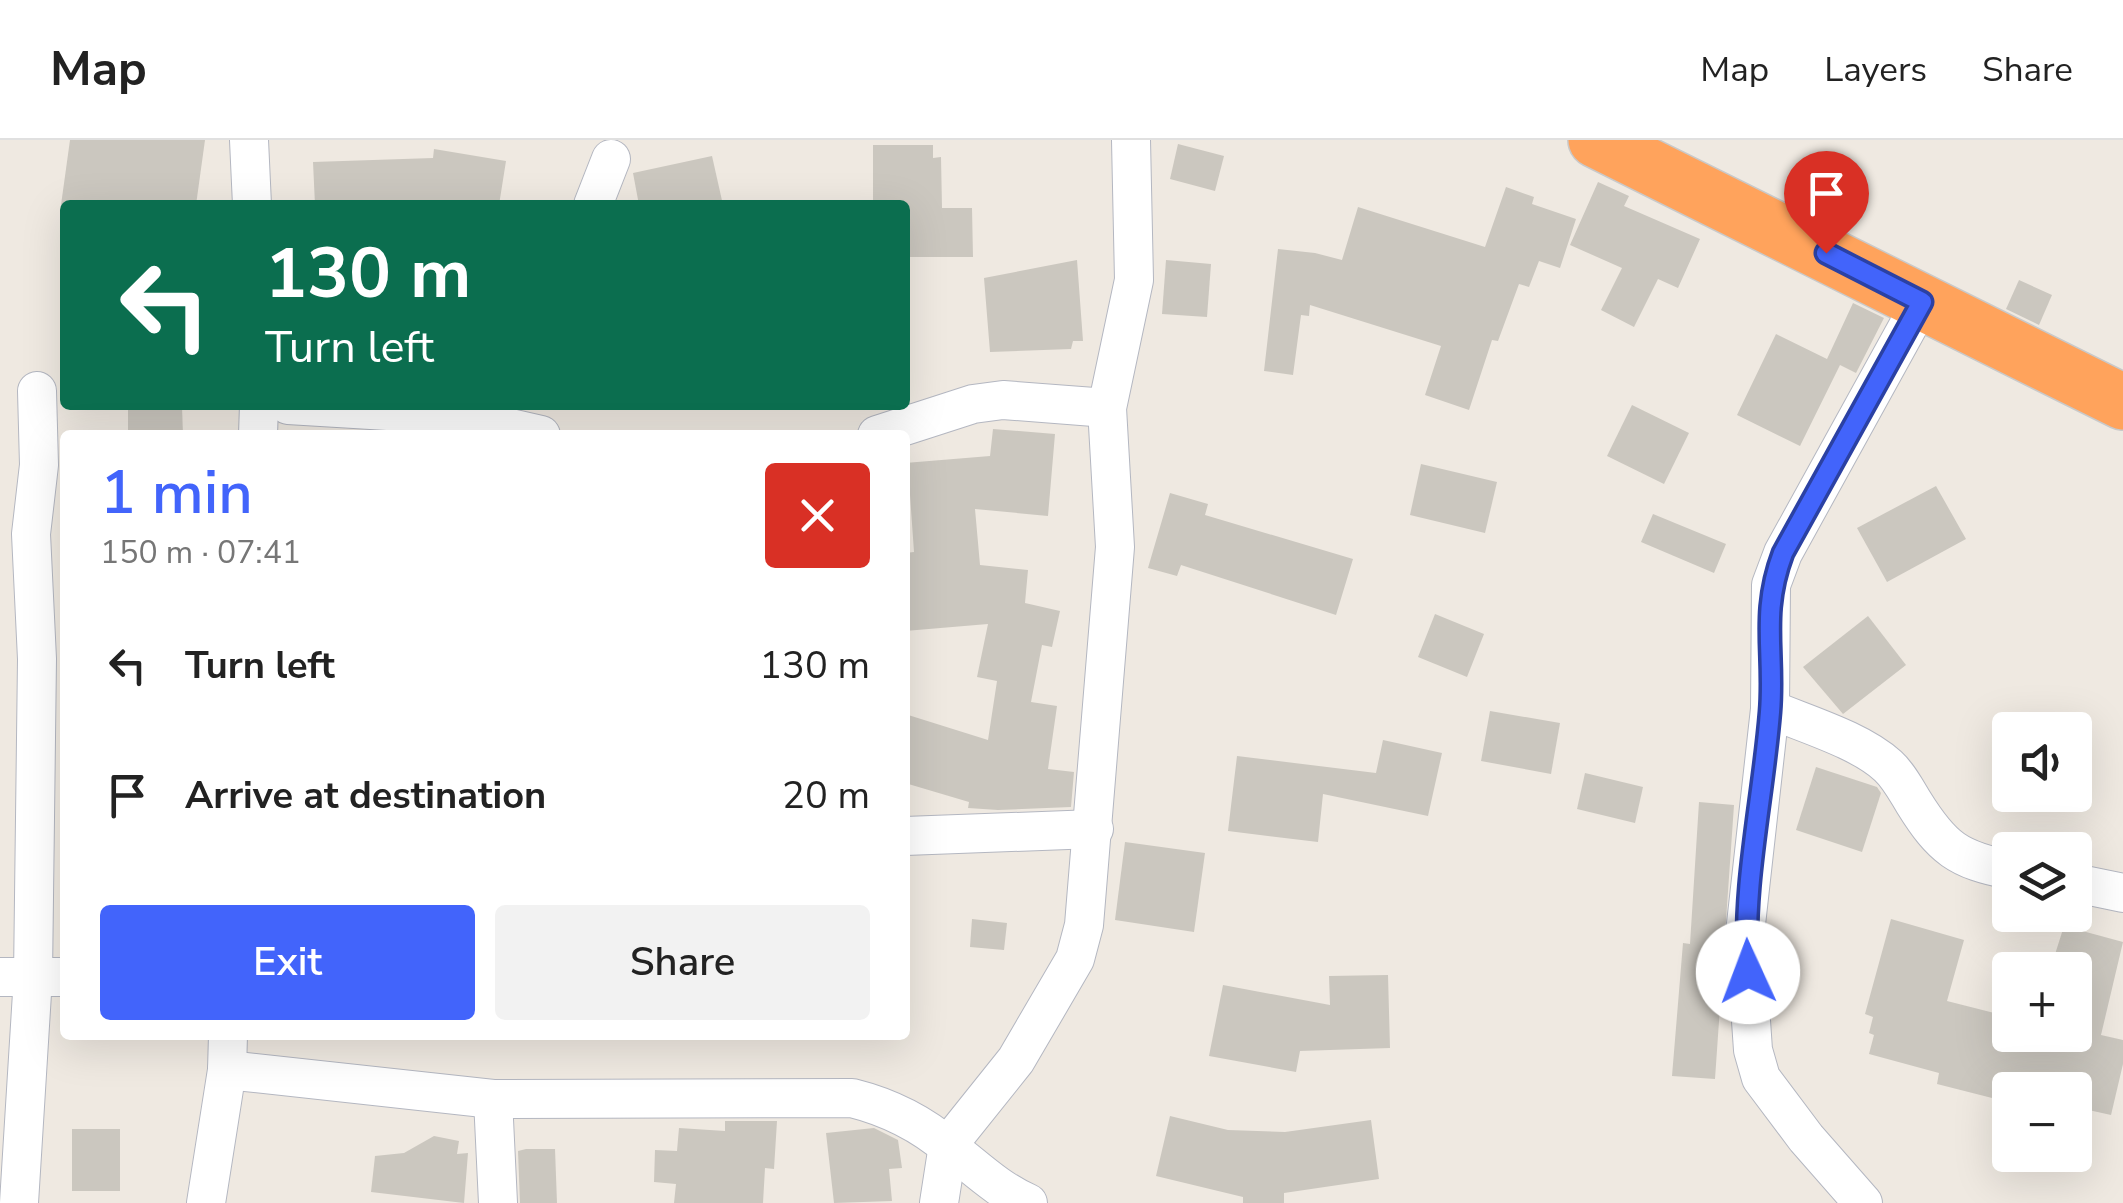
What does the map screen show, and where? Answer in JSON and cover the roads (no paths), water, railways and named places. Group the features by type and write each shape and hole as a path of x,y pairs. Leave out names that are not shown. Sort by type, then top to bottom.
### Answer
{"highway":[{"path":"1596,140 2123,402"}],"street":[{"path":"249,140 252,200"},
{"path":"939,1203 948,1145 1016,1060 1076,959 1084,925 1115,547 1107,408 1134,280 1131,140"},
{"path":"595,200 611,160"},
{"path":"1863,1203 1806,1138 1761,1078 1752,1050 1745,934 1770,709 1771,585 1783,553 1922,302"},
{"path":"19,1203 33,977 37,659 31,534 39,465 38,391"},
{"path":"893,430 974,404 1003,400 1107,408"},
{"path":"431,410 488,412 529,430"},
{"path":"1770,709 1870,752 1897,775 1933,834 1951,851 1992,866"},
{"path":"910,836 1094,828"},
{"path":"2092,886 2123,892"},
{"path":"206,1203 228,1053 492,1100 852,1098 882,1105 948,1145 1010,1195 1028,1203"},
{"path":"492,1100 498,1203"}]}
